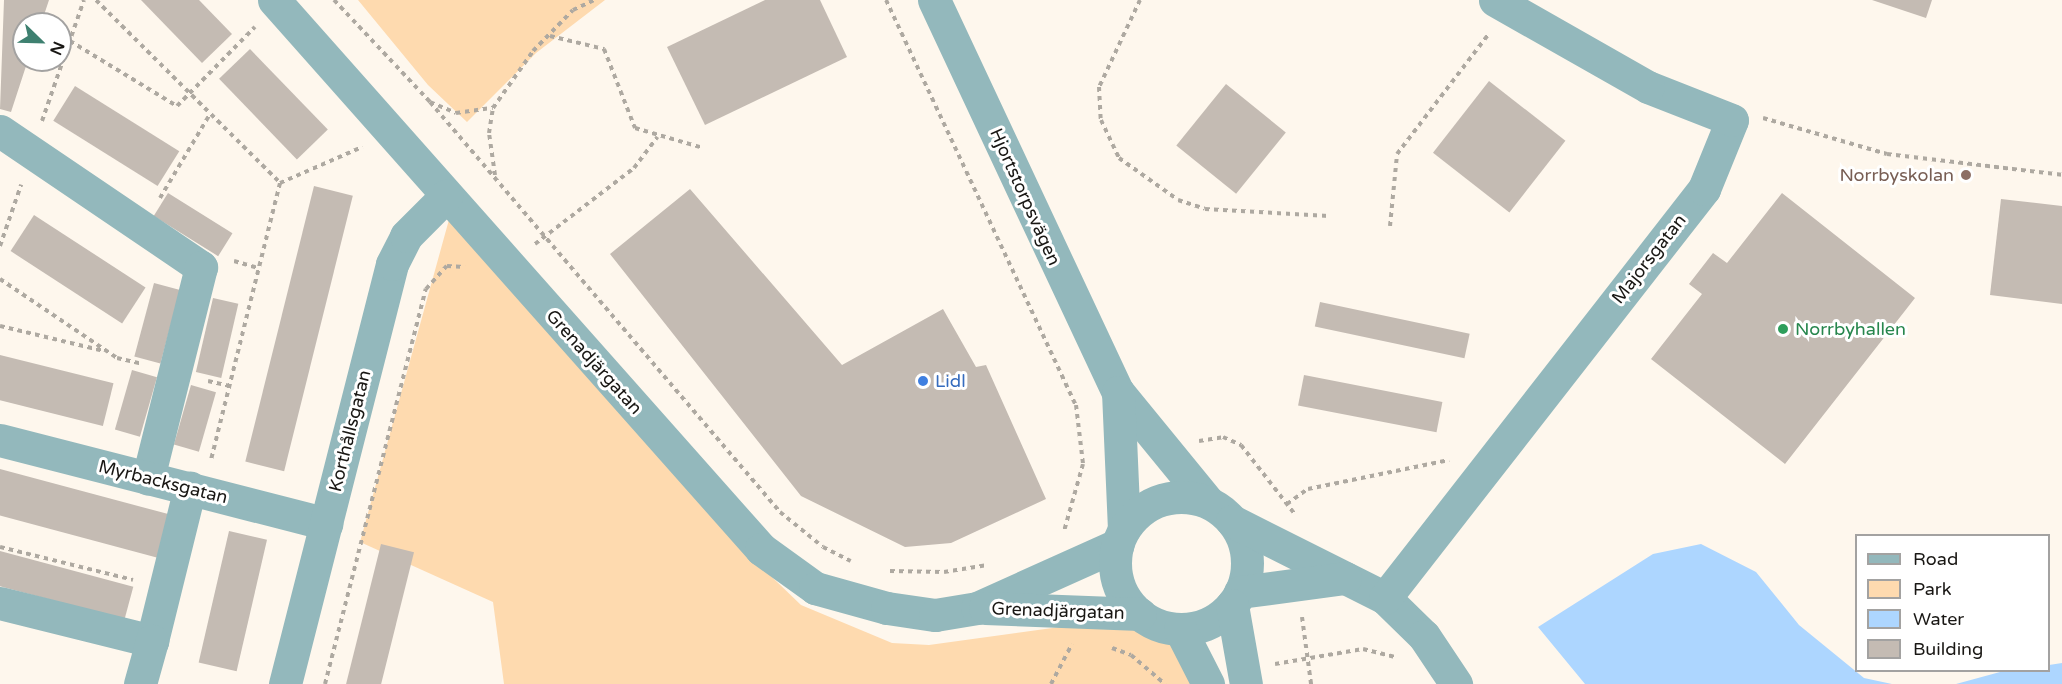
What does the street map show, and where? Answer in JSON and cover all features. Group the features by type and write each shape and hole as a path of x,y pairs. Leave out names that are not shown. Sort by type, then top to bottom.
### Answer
{"street":[{"name":"Hjortstorpsvägen","path":"934,0 1118,392 1220,511 1246,548 1236,598 1246,684"},
{"name":"Grenadjärgatan","path":"276,2 396,132 446,196 770,555 815,588 887,608 935,615 977,608 1140,614"},
{"path":"1502,4 1648,87 1732,120"},
{"name":"Majorsgatan","path":"1384,598 1704,189 1732,120"},
{"path":"0,131 201,267 148,478"},
{"name":"Korthållsgatan","path":"285,684 392,264 406,236 446,196"},
{"name":"Hjortstorpsvägen","path":"1118,392 1120,537 1117,579 1140,614"},
{"name":"Myrbacksgatan","path":"0,440 326,524"},
{"path":"140,684 165,588 196,490"},
{"path":"1120,537 1134,515 1164,498 1220,511 1384,598 1424,636 1455,684"},
{"name":"Grenadjärgatan","path":"977,608 1120,537"},
{"path":"1140,614 1180,629 1208,623 1236,598 1345,578"},
{"path":"0,603 152,641"},
{"path":"1180,629 1208,684"}],"path":[{"path":"96,0 280,183"},
{"path":"334,0 430,102 780,512 823,547 856,563"},
{"path":"496,179 489,133 493,108 549,36 573,10 594,0"},
{"path":"886,0 1082,423 1078,495 1060,536"},
{"path":"1140,0 1099,87 1101,120 1119,158 1178,200 1205,208 1329,216"},
{"path":"72,42 177,106 276,2"},
{"path":"1390,226 1397,154 1502,4"},
{"path":"549,36 604,49 635,128 657,137 700,147"},
{"path":"430,102 456,113 493,108"},
{"path":"142,227 210,114"},
{"path":"1732,120 1766,118 1887,154 2062,175"},
{"path":"280,183 396,132"},
{"path":"325,684 426,288 447,266 468,267 489,284 544,235 634,168 657,137"},
{"path":"196,490 230,386 280,183"},
{"path":"0,279 107,351"},
{"path":"0,326 107,351 230,386"},
{"path":"1287,504 1308,489 1421,470 1454,457"},
{"path":"0,547 165,588"},
{"path":"885,570 944,572 996,563"},
{"path":"1051,684 1075,638 1084,641"},
{"path":"1102,647 1131,655 1165,684"},
{"path":"1311,684 1306,660 1363,649 1403,662"}],"green space":[{"path":"358,0 605,0 536,53 467,122 428,85"},
{"path":"450,216 725,532 801,605 892,643 929,645 1096,622 1150,623 1186,640 1200,684 504,684 493,602 360,542"}],"water":[{"path":"1701,544 1756,572 1799,625 1855,672 1864,678 1892,684 1585,684 1538,627 1653,554"},
{"path":"2062,663 2062,684 1956,684 2000,672 2050,672 2050,665"}],"building":[{"path":"4,0 49,0 45,12 12,12 12,72 24,72 11,112 0,109"},
{"path":"141,0 199,0 232,34 202,63"},
{"path":"765,0 820,0 847,57 705,125 667,47"},
{"path":"1872,0 1932,0 1926,18"},
{"path":"250,49 328,130 297,159 219,79"},
{"path":"1489,81 1565,141 1509,212 1433,153"},
{"path":"1226,84 1286,132 1236,194 1176,145"},
{"path":"75,86 179,151 158,186 53,121"},
{"path":"314,186 353,196 284,471 245,462"},
{"path":"690,189 842,365 943,309 976,367 986,365 1046,499 951,543 905,547 801,496 610,254"},
{"path":"168,193 232,233 218,256 154,216"},
{"name":"Norrbyhallen","path":"1782,193 1915,298 1785,464 1651,359 1702,294 1689,284 1713,253 1727,263"},
{"path":"2001,199 2062,206 2062,304 1990,295"},
{"path":"34,215 146,287 122,323 11,251"},
{"path":"154,283 180,290 160,363 134,356"},
{"path":"213,298 238,304 221,378 196,372"},
{"path":"1320,302 1470,334 1464,358 1315,326"},
{"path":"0,355 114,383 103,426 0,400"},
{"path":"132,370 157,377 140,437 115,430"},
{"path":"1304,375 1442,402 1436,432 1298,405"},
{"path":"191,385 216,392 199,452 174,445"},
{"path":"0,469 174,516 162,559 0,516"},
{"path":"229,531 267,540 237,671 199,663"},
{"path":"381,544 414,552 381,684 346,684"},
{"path":"0,551 133,587 124,620 0,586"}],"place":[{"name":"Norrbyskolan","path":"1966,175"},
{"name":"Norrbyhallen","path":"1783,329"},
{"name":"Lidl","path":"923,381"}]}
